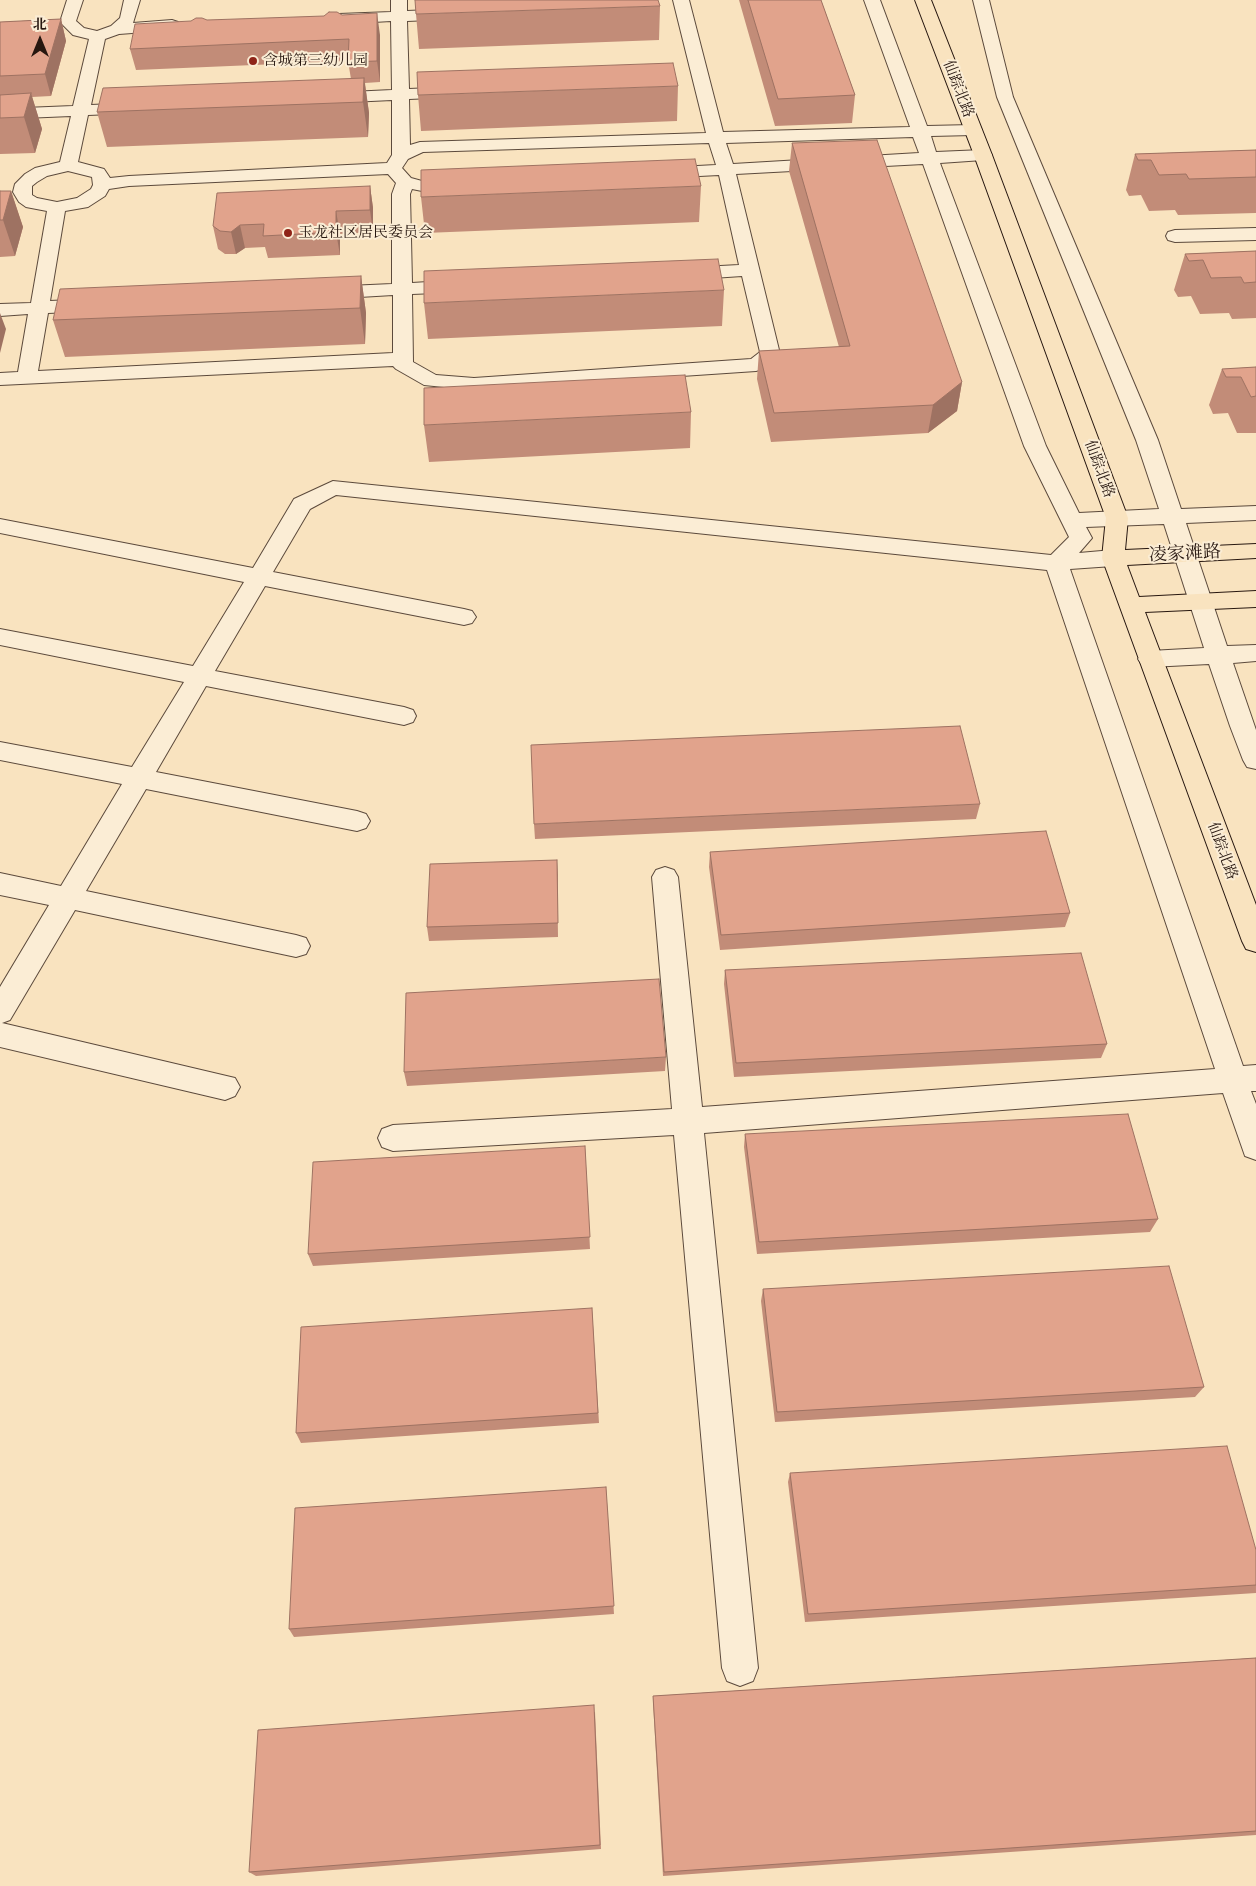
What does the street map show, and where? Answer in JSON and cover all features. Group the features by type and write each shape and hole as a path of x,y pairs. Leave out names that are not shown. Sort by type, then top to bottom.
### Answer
{"main road":[{"name":"仙踪北路","path":"923,0 983,155 1117,518 1113,558 1256,941"},
{"name":"凌家滩路","path":"1113,558 1256,551"},
{"path":"1131,605 1256,599"}],"street":[{"path":"75,0 68,22 80,32"},
{"path":"117,29 127,20 132,0"},
{"path":"872,0 1035,446 1081,538 1056,563"},
{"path":"980,0 1005,97 1147,440 1242,726 1256,760"},
{"path":"399,8 403,365 431,381 474,384 756,365 770,354 726,169 715,136 682,3 663,6"},
{"path":"322,20 399,8 468,14"},
{"path":"60,32 80,32 98,36 117,29 185,25"},
{"path":"68,166 98,36"},
{"path":"682,82 701,81"},
{"path":"310,99 468,92"},
{"path":"0,114 151,107"},
{"path":"400,169 420,147 715,136 973,130"},
{"path":"647,174 983,155"},
{"path":"68,166 80,167 98,173 102,179 102,185 98,192 82,203 57,208 32,204 14,192 41,172 68,166"},
{"path":"102,185 129,181 400,169 422,186 471,184"},
{"path":"27,378 57,208"},
{"path":"1175,236 1256,234"},
{"path":"661,275 750,270"},
{"path":"304,294 482,285"},
{"path":"0,310 107,304"},
{"path":"0,379 403,359"},
{"path":"0,1012 302,504 333,488 1056,563 1113,558"},
{"path":"1072,520 1256,513"},
{"path":"0,526 464,617"},
{"path":"1056,563 1244,1078 1256,1147"},
{"path":"0,636 404,716"},
{"path":"1150,659 1256,653"},
{"path":"0,751 357,821"},
{"path":"665,877 740,1668"},
{"path":"0,884 296,946"},
{"path":"0,1036 225,1087"},
{"path":"393,1138 688,1121 1244,1078"}],"building":[{"path":"415,0 658,0 660,6 416,14"},
{"path":"748,0 821,0 855,95 778,99"},
{"path":"329,12 337,12 342,15 377,13 377,61 348,62 349,39 130,49 135,24 191,21 196,18 207,20 324,16"},
{"path":"61,19 45,74 0,76 0,22"},
{"path":"673,63 678,86 418,95 417,72"},
{"path":"364,78 363,102 97,112 103,88"},
{"path":"31,93 24,117 0,118 0,95"},
{"path":"877,140 962,382 933,405 774,413 759,351 850,346 792,143"},
{"path":"1256,150 1256,177 1189,179 1186,174 1159,175 1151,160 1138,160 1135,154"},
{"path":"695,159 701,186 421,197 421,170"},
{"path":"370,186 370,210 336,211 336,232 263,236 264,224 240,225 231,232 220,231 213,226 217,193"},
{"path":"0,191 11,191 3,220 0,220"},
{"path":"1256,251 1256,282 1244,283 1241,277 1211,278 1203,260 1189,261 1185,254"},
{"path":"718,259 724,290 424,303 424,271"},
{"path":"361,276 360,308 53,320 60,289"},
{"path":"1256,367 1256,396 1251,397 1241,377 1226,377 1222,369"},
{"path":"685,375 691,412 424,425 424,388"},
{"path":"960,726 980,804 534,824 531,745"},
{"path":"1046,831 1070,913 721,935 710,852"},
{"path":"557,860 558,923 427,927 430,864"},
{"path":"1081,953 1107,1044 736,1063 725,970"},
{"path":"659,979 666,1057 404,1072 406,993"},
{"path":"1128,1114 1158,1219 759,1242 745,1134"},
{"path":"585,1146 590,1237 308,1254 313,1162"},
{"path":"1169,1266 1204,1387 777,1412 763,1289"},
{"path":"592,1308 598,1413 296,1433 301,1327"},
{"path":"1227,1446 1256,1550 1256,1585 808,1614 790,1473"},
{"path":"606,1487 614,1606 289,1629 295,1508"},
{"path":"1256,1658 1256,1831 664,1872 653,1696"},
{"path":"594,1705 600,1845 249,1872 258,1730"}],"place":[{"name":"含城第三幼儿园","path":"253,61"},
{"name":"玉龙社区居民委员会","path":"288,233"}]}
